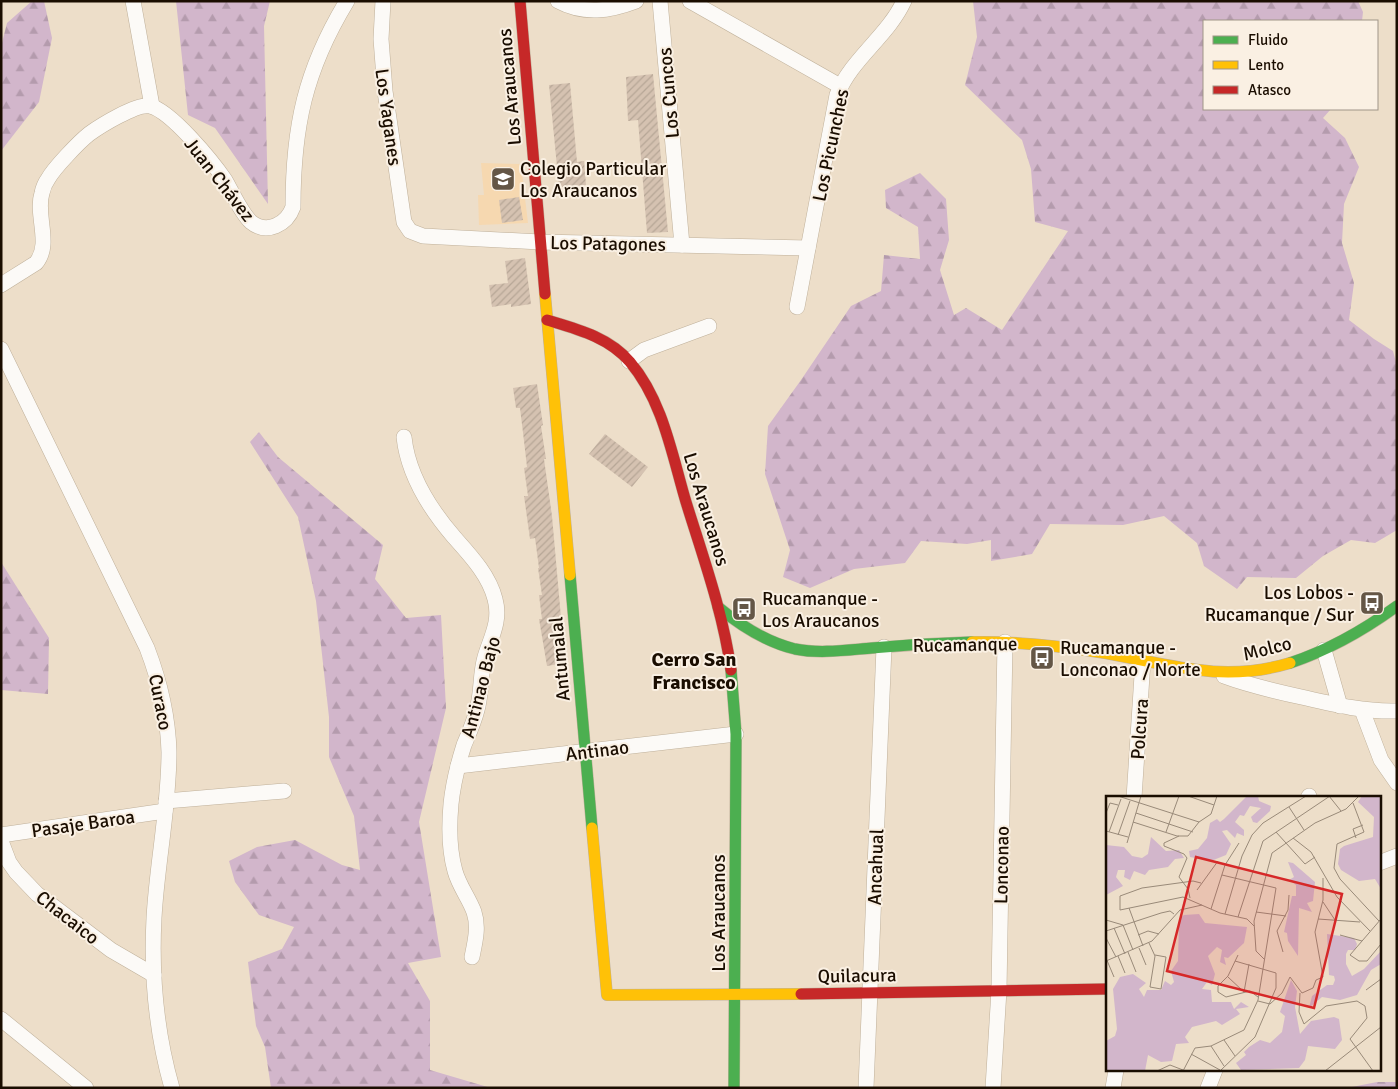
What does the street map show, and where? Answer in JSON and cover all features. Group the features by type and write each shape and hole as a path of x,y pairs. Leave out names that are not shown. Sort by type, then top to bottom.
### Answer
{"street":[{"path":"1,285 40,258 43,238 39,209 44,186 55,169 89,135 137,106 152,106 133,1"},
{"name":"Juan Chávez","path":"152,106 168,117 213,164 249,220 261,227 269,228 282,223 291,213 293,207 293,164 306,88 323,45 346,1"},
{"name":"Los Yaganes","path":"383,1 381,39 385,91 404,222 410,231"},
{"name":"Los Araucanos","path":"520,1 547,320 599,338 615,348 629,361 643,380 661,420 718,607 727,644 736,734 734,1088"},
{"path":"558,1 575,8 600,10 611,9 636,1"},
{"name":"Los Cuncos","path":"660,1 682,245"},
{"path":"690,1 840,86"},
{"name":"Los Picunches","path":"797,307 840,86 892,21 904,1"},
{"name":"Los Patagones","path":"410,231 423,236 540,242 808,248"},
{"name":"Antumalal","path":"547,320 607,995"},
{"path":"629,361 644,350 709,326"},
{"name":"Curaco","path":"1,349 148,648 160,685 169,750 154,916 154,975 160,1039 172,1088"},
{"name":"Antinao Bajo","path":"404,437 407,459 422,494 442,523 481,570 493,591 497,608 495,630 482,670 477,710 458,766 451,803 450,845 453,863 458,882 476,920 472,957"},
{"name":"Molco","path":"1218,674 1253,672 1324,650 1357,632 1397,606"},
{"name":"Rucamanque","path":"718,607 748,630 768,640 796,649 825,651 940,643 1005,642 1052,646 1097,652 1218,674 1246,684 1340,706 1362,710 1397,712"},
{"name":"Lonconao","path":"993,1088 999,990 1005,642"},
{"name":"Ancahual","path":"866,1088 884,647"},
{"path":"1324,650 1340,706"},
{"name":"Polcura","path":"1134,796 1143,660"},
{"path":"1362,710 1381,760 1397,783"},
{"name":"Antinao","path":"458,766 736,734"},
{"name":"Pasaje Baroa","path":"1,835 165,806 284,791"},
{"name":"Chacaico","path":"1,841 9,862 31,889 93,938 154,975"},
{"path":"1380,863 1397,856"},
{"name":"Quilacura","path":"607,995 735,995 1106,989"},
{"path":"1,1019 86,1088"},
{"path":"1113,1088 1116,1072"},
{"path":"1208,1088 1214,1072"}],"shaded area":[{"name":"Colegio Particular Los Araucanos","path":"481,163 521,164 528,223 479,225 478,195 484,195"}],"green space":[{"path":"32,1 44,1 52,38 39,102 1,151 1,47 7,23"},
{"path":"176,1 270,1 264,26 268,204 215,128 188,115"},
{"path":"973,1 1358,1 1363,12 1362,20 1203,20 1203,110 1330,110 1323,118 1345,138 1359,167 1344,204 1342,243 1354,283 1349,320 1393,351 1397,366 1397,530 1375,543 1351,540 1323,556 1296,578 1247,577 1237,589 1204,566 1197,543 1164,516 1123,525 1050,524 1032,554 991,561 991,540 967,544 921,541 905,563 854,569 810,588 783,577 790,550 765,474 768,426 851,306 881,291 884,255 920,259 918,227 886,208 885,190 920,173 946,199 949,240 940,270 954,315 966,308 1002,330 1068,231 1035,222 1031,169 1022,140 965,85 977,37"},
{"path":"259,432 278,457 383,545 375,579 406,618 441,615 446,708 419,822 441,957 408,963 430,1001 430,1070 491,1088 271,1088 265,1047 256,1026 248,962 282,949 294,927 259,915 235,882 229,861 257,847 295,840 342,865 360,870 354,816 329,757 329,717 316,601 298,517 250,442"},
{"path":"1,562 49,638 48,694 1,690"},
{"path":"1377,1082 1397,1082 1397,1088 1347,1088"}],"building":[{"path":"653,74 668,232 647,233 638,120 628,121 626,77"},
{"path":"570,83 577,162 584,161 586,185 559,187 549,85"},
{"path":"519,197 523,220 502,223 499,200"},
{"path":"525,258 531,304 511,307 511,304 492,307 489,285 508,283 505,261"},
{"path":"537,384 543,425 541,426 546,459 544,459 552,516 565,663 547,666 539,619 542,619 539,595 542,595 535,538 530,539 524,496 528,496 524,468 527,467 520,408 516,408 513,388"},
{"path":"605,434 648,467 632,487 589,454"}],"traffic: fast":[{"path":"570,575 592,828"},
{"path":"1290,663 1346,639 1397,606"},
{"path":"718,607 736,621 764,638 795,649 834,651 972,642"},
{"path":"731,670 736,734 734,1088"}],"traffic: slow":[{"path":"545,294 570,575"},
{"path":"972,642 1005,642 1055,646 1105,653 1175,667 1219,672 1266,669 1290,663"},
{"path":"592,828 607,995 801,994"}],"traffic: jam":[{"path":"520,1 545,294"},
{"path":"547,320 592,335 622,353 641,377 651,394 671,447 712,585 723,627 731,670"},
{"path":"801,994 1106,989"}],"place":[{"name":"Colegio Particular Los Araucanos","path":"503,179"},
{"name":"Los Lobos - Rucamanque / Sur","path":"1372,603"},
{"name":"Rucamanque - Los Araucanos","path":"744,609"},
{"name":"Rucamanque - Lonconao / Norte","path":"1042,658"}],"district":[{"name":"Cerro San Francisco","path":"694,670"}]}
